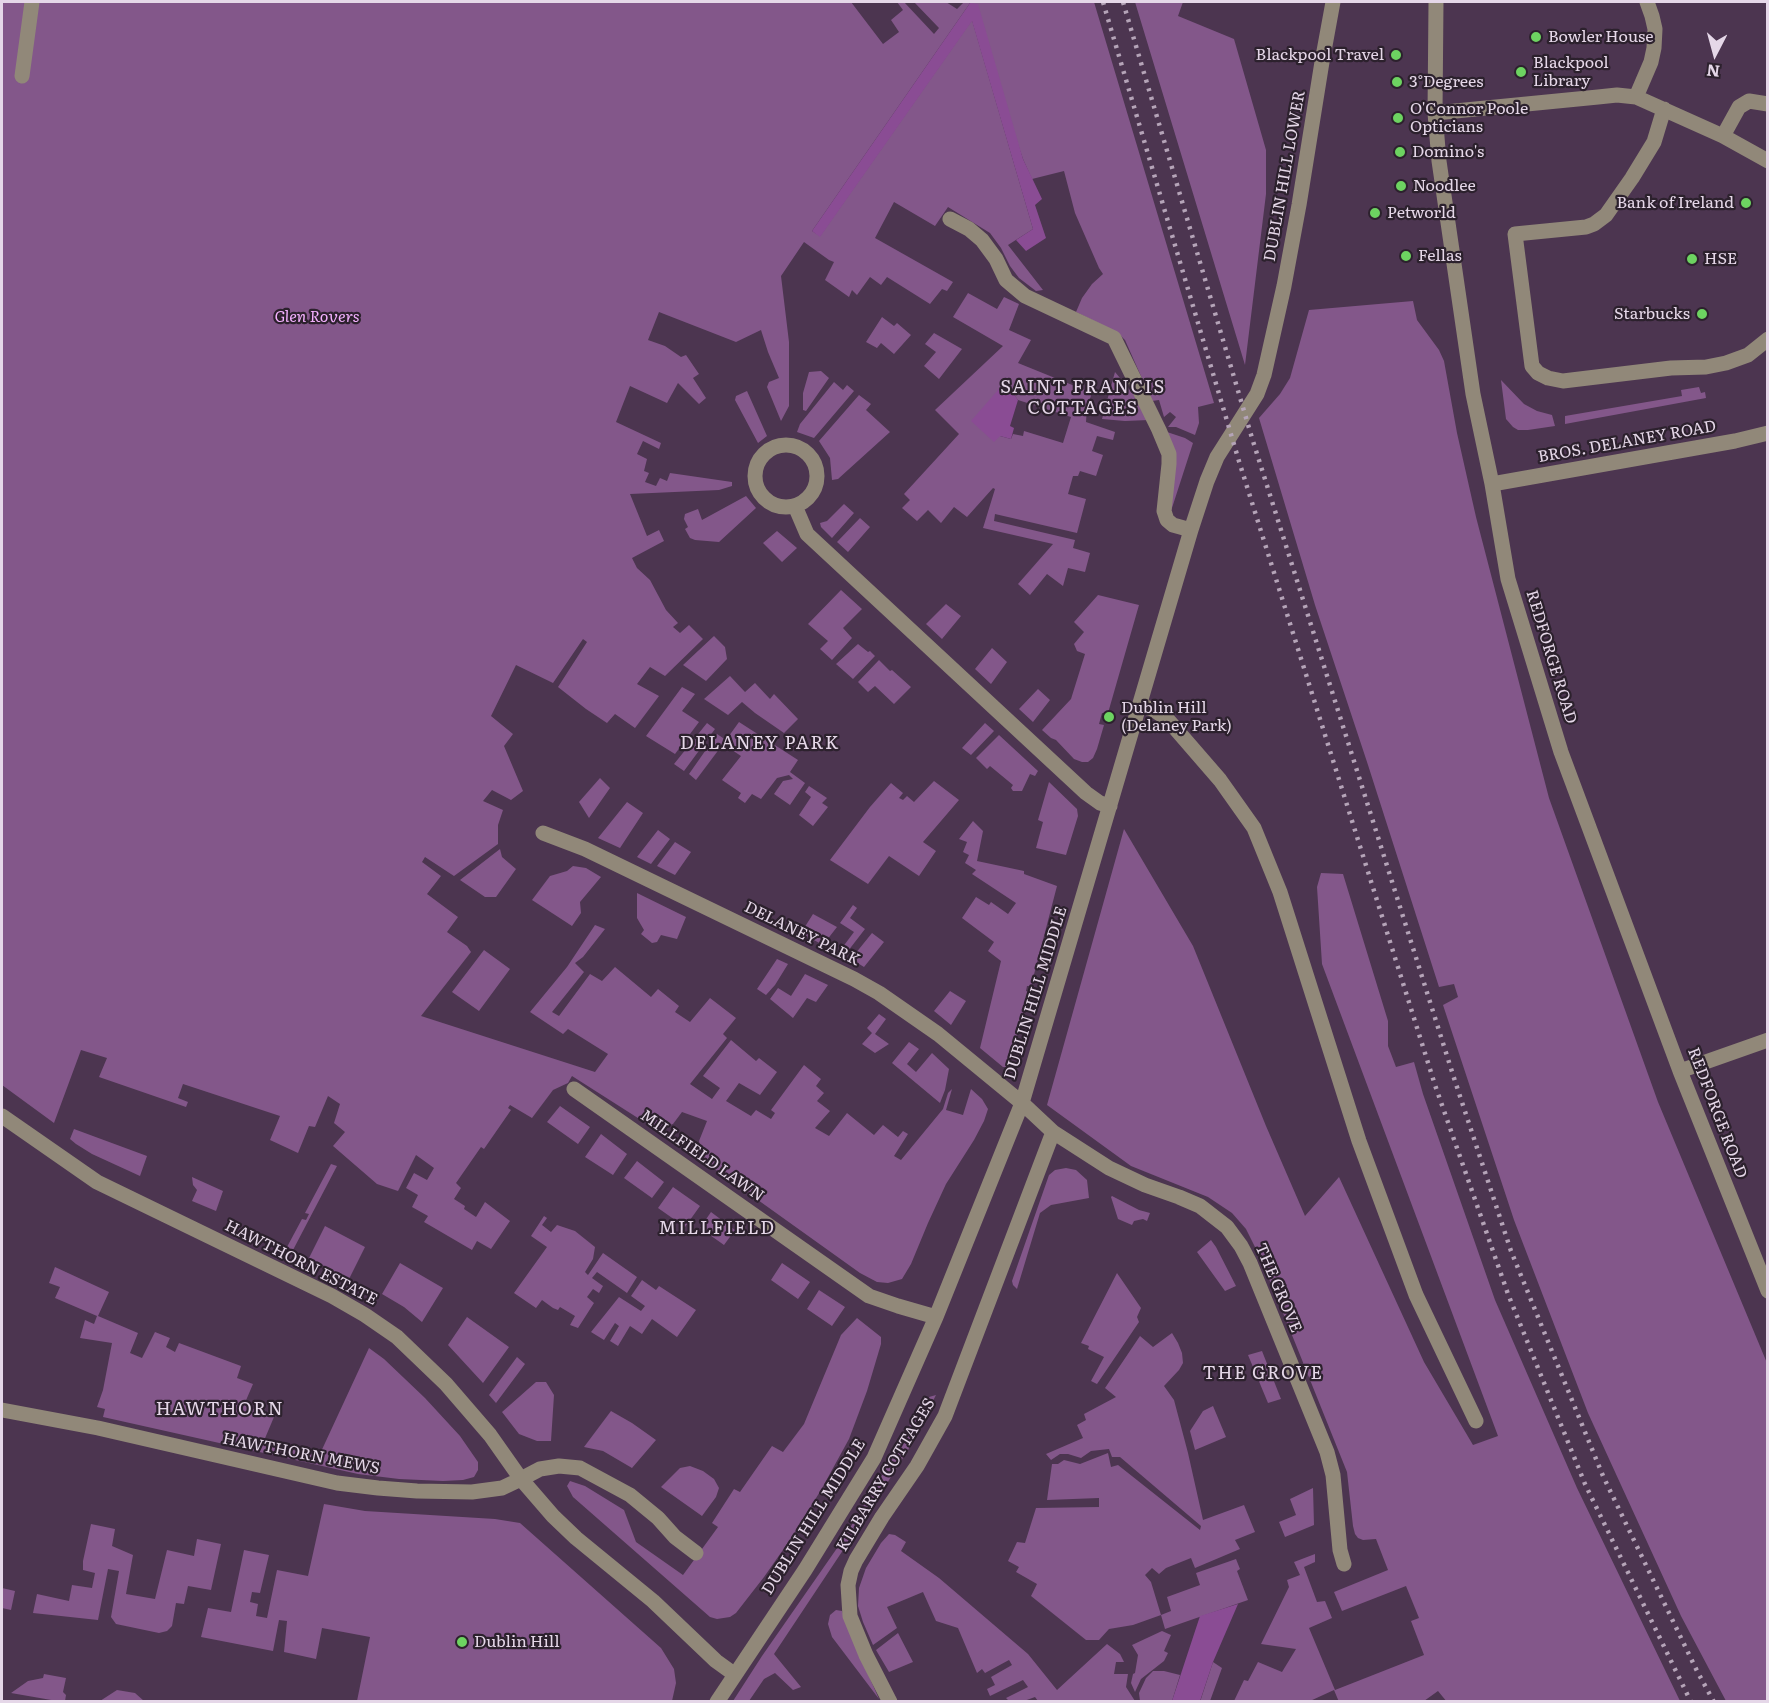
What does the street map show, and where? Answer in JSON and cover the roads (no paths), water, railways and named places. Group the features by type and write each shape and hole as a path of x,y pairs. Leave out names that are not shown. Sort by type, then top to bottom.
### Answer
{"street":[{"path":"22,76 32,2"},
{"name":"DUBLIN HILL LOWER","path":"1284,286 1333,2"},
{"name":"REDFORGE ROAD","path":"1436,2 1435,113 1443,192 1473,394 1492,484 1508,579 1562,752 1680,1071 1767,1291"},
{"path":"1636,97 1651,62 1654,48 1655,29 1647,2"},
{"path":"1435,113 1617,95 1636,97 1723,136 1767,160"},
{"path":"1723,136 1739,107 1749,101 1767,104"},
{"path":"1664,109 1654,142 1605,215 1586,227 1515,234 1533,366 1538,373 1563,381 1671,368 1706,368 1748,355 1767,339"},
{"path":"950,219 969,229 982,240 996,259 1006,280 1025,296 1114,338 1169,454 1164,512 1167,520 1173,525 1191,530"},
{"name":"DUBLIN HILL MIDDLE","path":"717,1701 805,1570 874,1458 936,1317 1022,1103 1191,530 1217,457 1257,394 1264,375 1284,286"},
{"name":"BROS. DELANEY ROAD","path":"1492,484 1735,441 1767,433"},
{"path":"783,445 803,450 810,456 816,465 818,475 812,495 795,506 774,505 759,492 755,482 758,462 764,454 783,445"},
{"path":"795,506 807,534 1078,786 1092,798 1110,806"},
{"path":"1140,705 1168,720 1220,780 1254,828 1280,892 1359,1141 1416,1295 1476,1421"},
{"name":"DELANEY PARK","path":"543,832 585,849 879,993 938,1034 1022,1103"},
{"path":"1680,1071 1767,1040"},
{"name":"MILLFIELD LAWN","path":"574,1089 869,1296 936,1317"},
{"name":"THE GROVE","path":"1022,1103 1053,1132 1109,1168 1145,1185 1200,1206 1227,1227 1241,1246 1327,1452 1333,1475 1340,1550 1344,1564"},
{"name":"HAWTHORN ESTATE","path":"2,1116 97,1182 332,1296 389,1331 446,1384 490,1435 521,1479"},
{"name":"KILBARRY COTTAGES","path":"890,1701 866,1655 850,1616 848,1585 851,1571 945,1416 1053,1132"},
{"name":"HAWTHORN MEWS","path":"2,1410 98,1428 337,1483 417,1491 472,1491 502,1488 521,1479"},
{"path":"696,1553 675,1537 658,1518 630,1495 580,1468 560,1466 540,1469 521,1479 553,1516 576,1538 652,1601 716,1661 734,1674"}],"railway":[{"path":"1103,2 1238,458 1435,1085 1508,1294 1585,1484 1691,1702"},
{"path":"1123,2 1252,438 1511,1251 1603,1476 1714,1702"}],"place":[{"name":"Bowler House","path":"1536,37"},
{"name":"Blackpool Travel","path":"1396,55"},
{"name":"Blackpool Library","path":"1521,72"},
{"name":"3°Degrees","path":"1397,82"},
{"name":"O'Connor Poole Opticians","path":"1398,118"},
{"name":"Domino's","path":"1400,152"},
{"name":"Noodlee","path":"1401,186"},
{"name":"Bank of Ireland","path":"1746,203"},
{"name":"Petworld","path":"1375,213"},
{"name":"Fellas","path":"1406,256"},
{"name":"HSE","path":"1692,259"},
{"name":"Starbucks","path":"1702,314"},
{"name":"Dublin Hill (Delaney Park)","path":"1109,717"},
{"name":"Dublin Hill","path":"462,1642"}],"district":[{"name":"SAINT FRANCIS COTTAGES","path":"1083,398"},
{"name":"DELANEY PARK","path":"760,744"},
{"name":"MILLFIELD","path":"717,1229"},
{"name":"THE GROVE","path":"1263,1374"},
{"name":"HAWTHORN","path":"220,1410"}],"park label":[{"name":"Glen Rovers","path":"317,317"}]}
